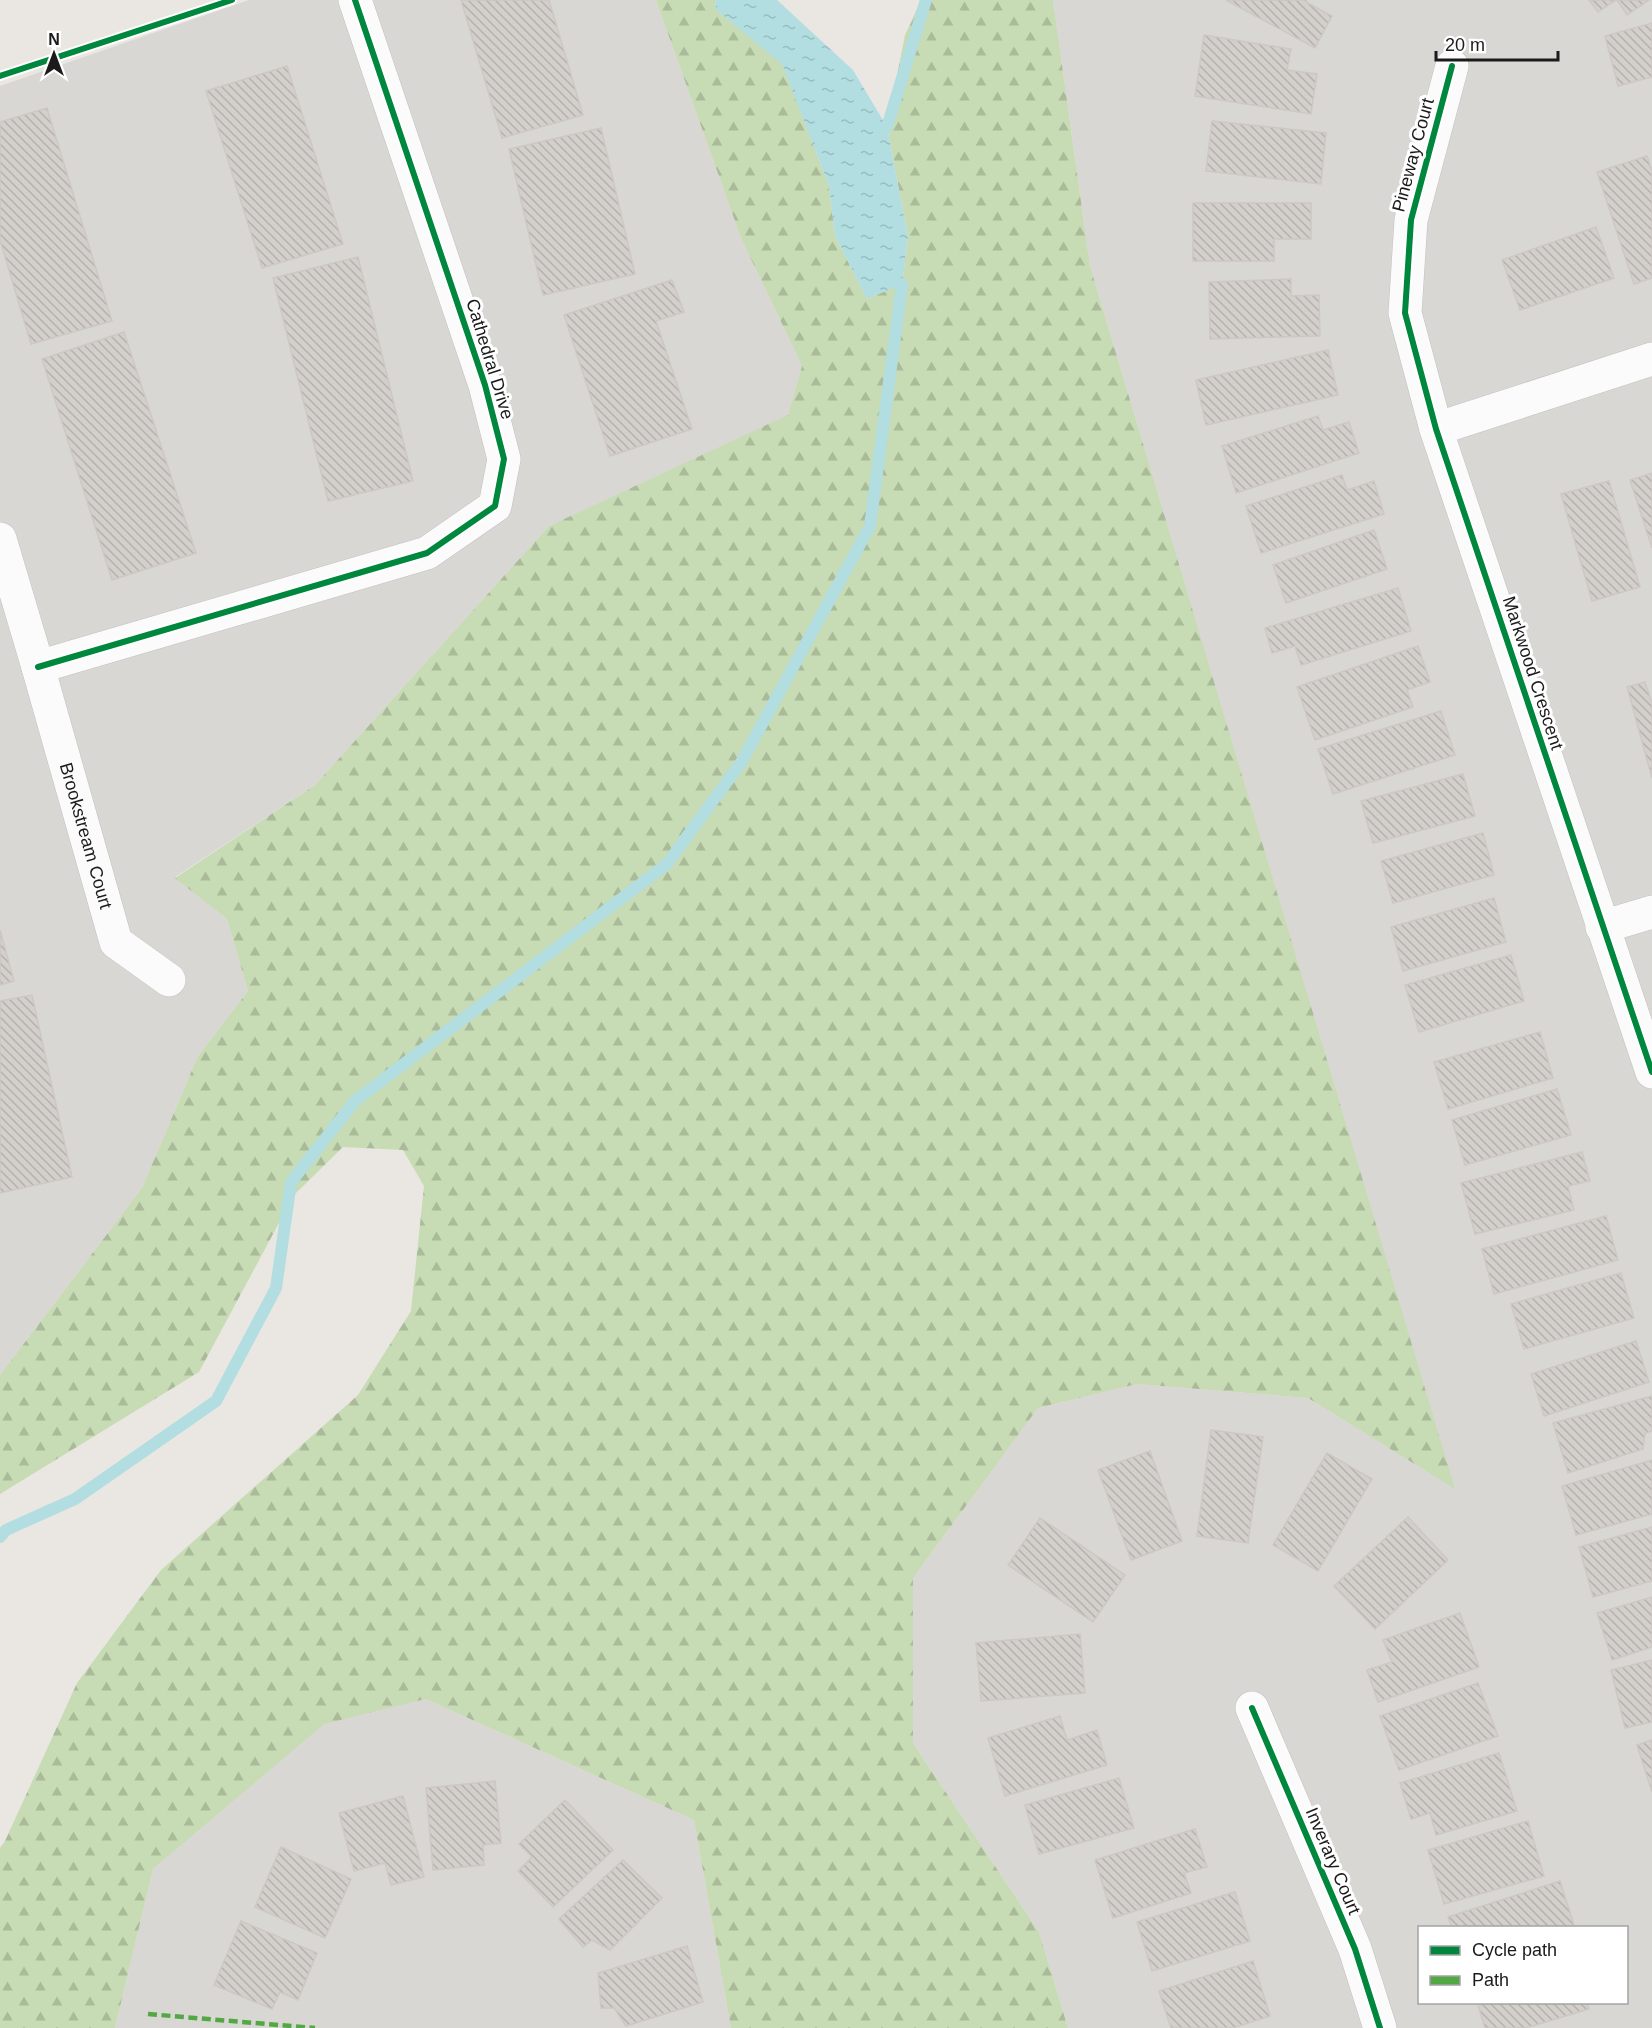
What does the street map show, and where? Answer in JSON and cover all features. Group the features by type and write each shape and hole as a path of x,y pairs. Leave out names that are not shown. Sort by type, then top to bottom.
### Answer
{"street":[{"name":"Cathedral Drive","path":"38,667 427,553 495,506 504,459 485,385 355,0"},
{"name":"Pineway Court","path":"1436,429 1405,313 1411,220 1452,66"},
{"path":"1436,429 1652,359"},
{"name":"Markwood Crescent","path":"1436,429 1652,1072"},
{"path":"0,539 38,667"},
{"name":"Brookstream Court","path":"38,667 116,942 169,980"},
{"path":"1602,927 1652,912"},
{"name":"Inverary Court","path":"1252,1708 1355,1948 1380,2028"}],"shaded area":[{"path":"249,0 656,0 741,238 802,366 788,416 549,526 315,785 175,877 227,919 248,991 198,1056 142,1188 0,1375 0,86"},
{"path":"1053,0 1652,0 1652,2028 1068,2028 1039,1932 913,1743 913,1578 1038,1408 1137,1384 1308,1398 1454,1488 1090,266"},
{"path":"426,1699 694,1820 731,2028 115,2028 153,1869 324,1723"}],"green space":[{"path":"656,0 715,0 716,10 782,63 829,186 835,236 867,299 902,284 908,237 887,127 905,35 921,0 1053,0 1090,266 1455,1489 1308,1398 1137,1384 1038,1408 913,1578 913,1743 1039,1932 1068,2028 731,2028 694,1820 426,1699 324,1724 153,1869 115,2028 0,2028 0,1848 77,1683 161,1570 358,1395 411,1311 424,1186 403,1150 343,1147 294,1195 199,1372 0,1494 0,1375 142,1188 198,1056 248,991 227,919 175,878 315,785 549,526 788,415 802,366 741,238"}],"water":[{"path":"715,0 777,0 853,70 887,127 908,237 902,284 867,299 835,236 829,186 782,64 716,10"}],"building":[{"path":"461,0 549,0 583,115 502,138"},
{"path":"1226,0 1307,0 1306,2 1332,16 1315,48"},
{"path":"1589,0 1616,0 1598,12"},
{"path":"1617,0 1649,0 1627,15"},
{"path":"1652,23 1652,77 1618,86 1605,36"},
{"path":"1204,35 1291,49 1287,70 1317,74 1311,114 1195,96"},
{"path":"287,66 343,244 262,268 206,91"},
{"path":"47,108 112,321 31,344 0,240 0,122"},
{"path":"1212,121 1326,133 1321,184 1206,171"},
{"path":"601,128 635,274 543,295 509,149"},
{"path":"1647,156 1652,171 1652,278 1634,284 1597,172"},
{"path":"1193,203 1311,203 1311,239 1274,239 1274,261 1193,261"},
{"path":"1596,227 1614,278 1520,310 1502,260"},
{"path":"358,257 413,481 328,501 273,278"},
{"path":"1291,279 1291,296 1319,295 1320,336 1210,339 1209,282"},
{"path":"672,280 684,312 656,321 692,429 610,456 564,315"},
{"path":"124,332 196,553 112,580 42,359"},
{"path":"1328,350 1338,395 1206,425 1196,380"},
{"path":"1318,416 1323,430 1349,422 1359,453 1236,493 1222,446"},
{"path":"1652,473 1652,548 1630,480"},
{"path":"1342,475 1347,490 1374,481 1384,514 1261,553 1246,506"},
{"path":"1609,481 1640,587 1592,601 1561,494"},
{"path":"1374,530 1387,569 1286,603 1273,565"},
{"path":"1398,588 1411,631 1301,665 1295,646 1272,653 1265,628"},
{"path":"1418,646 1430,682 1407,690 1413,707 1315,740 1297,687"},
{"path":"1645,682 1652,703 1652,778 1627,687"},
{"path":"1441,711 1455,755 1333,794 1318,749"},
{"path":"1463,774 1475,816 1373,843 1361,801"},
{"path":"1483,833 1494,875 1393,903 1381,861"},
{"path":"1494,898 1506,942 1403,971 1391,927"},
{"path":"0,930 14,981 0,985"},
{"path":"1511,955 1524,1001 1419,1032 1405,985"},
{"path":"32,995 72,1177 0,1193 0,1001"},
{"path":"1540,1032 1553,1078 1448,1109 1434,1062"},
{"path":"1557,1089 1571,1135 1465,1165 1452,1120"},
{"path":"1582,1152 1590,1181 1568,1186 1574,1210 1475,1234 1461,1183"},
{"path":"1606,1216 1618,1260 1494,1294 1482,1249"},
{"path":"1621,1273 1634,1318 1524,1349 1511,1304"},
{"path":"1636,1341 1649,1382 1544,1416 1531,1374"},
{"path":"1652,1396 1652,1431 1645,1433 1643,1449 1568,1473 1553,1423"},
{"path":"1211,1430 1263,1437 1248,1543 1197,1536"},
{"path":"1150,1451 1182,1541 1131,1560 1098,1470"},
{"path":"1327,1453 1372,1479 1318,1571 1273,1545"},
{"path":"1652,1460 1652,1514 1576,1535 1562,1486"},
{"path":"1408,1517 1448,1560 1375,1629 1334,1586"},
{"path":"1040,1518 1125,1575 1093,1622 1008,1565"},
{"path":"1652,1527 1652,1581 1593,1597 1579,1547"},
{"path":"1652,1597 1652,1647 1612,1660 1597,1613"},
{"path":"1460,1613 1479,1667 1378,1702 1367,1670 1392,1662 1383,1640"},
{"path":"1080,1634 1085,1693 981,1701 976,1643"},
{"path":"1652,1660 1652,1722 1625,1728 1611,1670"},
{"path":"1478,1683 1498,1736 1399,1770 1380,1716"},
{"path":"1060,1716 1067,1740 1097,1730 1107,1765 1005,1796 988,1738"},
{"path":"1652,1740 1652,1792 1637,1745"},
{"path":"1499,1753 1517,1811 1436,1835 1430,1813 1411,1819 1400,1783"},
{"path":"1119,1778 1134,1828 1039,1854 1025,1805"},
{"path":"495,1781 501,1843 483,1845 484,1865 433,1870 426,1788"},
{"path":"403,1796 424,1877 391,1885 385,1863 354,1871 339,1813"},
{"path":"565,1800 613,1850 553,1907 518,1871 532,1857 519,1844"},
{"path":"1528,1821 1544,1876 1444,1904 1428,1850"},
{"path":"1195,1829 1207,1867 1184,1873 1191,1893 1113,1918 1095,1860"},
{"path":"281,1847 351,1879 325,1938 255,1907"},
{"path":"623,1860 662,1898 610,1950 592,1940 583,1947 559,1919"},
{"path":"1560,1881 1574,1926 1451,1926 1448,1917"},
{"path":"1235,1892 1250,1941 1152,1971 1137,1922"},
{"path":"241,1921 317,1953 298,2000 280,1992 272,2009 214,1985"},
{"path":"687,1946 703,2002 626,2026 614,2008 601,2008 598,1973"},
{"path":"1253,1961 1270,2016 1233,2028 1171,2028 1159,1991"},
{"path":"1478,2004 1588,2004 1589,2009 1526,2028 1485,2028"}],"waterway":[{"path":"887,127 926,0"},
{"path":"0,1537 6,1530 75,1499 216,1401 276,1288 291,1182 355,1101 667,864 742,761 870,526 902,284"}],"marked path":[{"path":"148,2014 315,2028"}],"cycle path":[{"path":"0,76 232,0"},
{"path":"38,667 427,553 495,506 504,459 485,385 355,0"},
{"path":"1452,66 1411,220 1405,313 1436,429 1652,1072"},
{"path":"1252,1708 1355,1949 1380,2028"}]}
